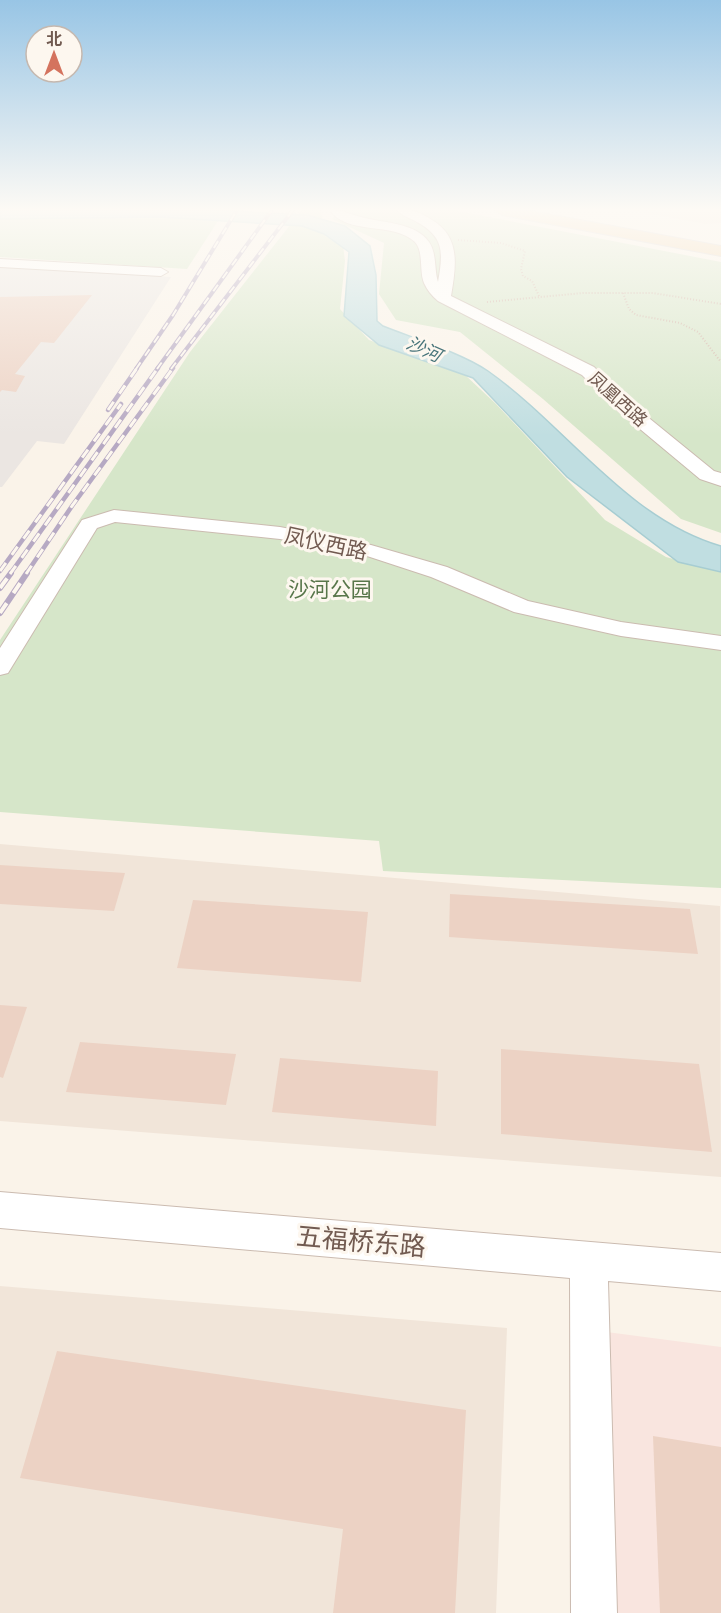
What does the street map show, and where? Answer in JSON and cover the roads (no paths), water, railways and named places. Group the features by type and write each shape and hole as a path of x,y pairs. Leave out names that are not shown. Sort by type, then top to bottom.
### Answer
{"street":[{"path":"432,285 448,301"},
{"path":"444,285 448,301"},
{"path":"447,285 448,301"},
{"name":"凤凰西路","path":"448,301 588,371 622,405 707,475 721,480"},
{"name":"凤仪西路","path":"0,667 89,524 114,516 280,533 359,549 439,572 522,607 621,629 721,643"},
{"name":"五福桥东路","path":"0,1210 721,1272"},
{"path":"589,1260 594,1613"}],"water":[{"name":"沙河","path":"346,285 376,285 377,321 383,326 465,358 488,371 517,393 598,469 656,515 687,533 721,546 721,572 678,562 567,477 473,378 379,345 344,316"}],"railway":[{"path":"136,369 191,285"},
{"path":"157,369 218,285"},
{"path":"171,369 235,285"},
{"path":"108,410 137,368"},
{"path":"10,574 158,368"},
{"path":"26,574 72,506 173,368"},
{"path":"0,571 121,404"},
{"path":"0,588 11,573"},
{"path":"0,613 27,573"}],"park label":[{"name":"沙河公园","path":"330,589"}]}
